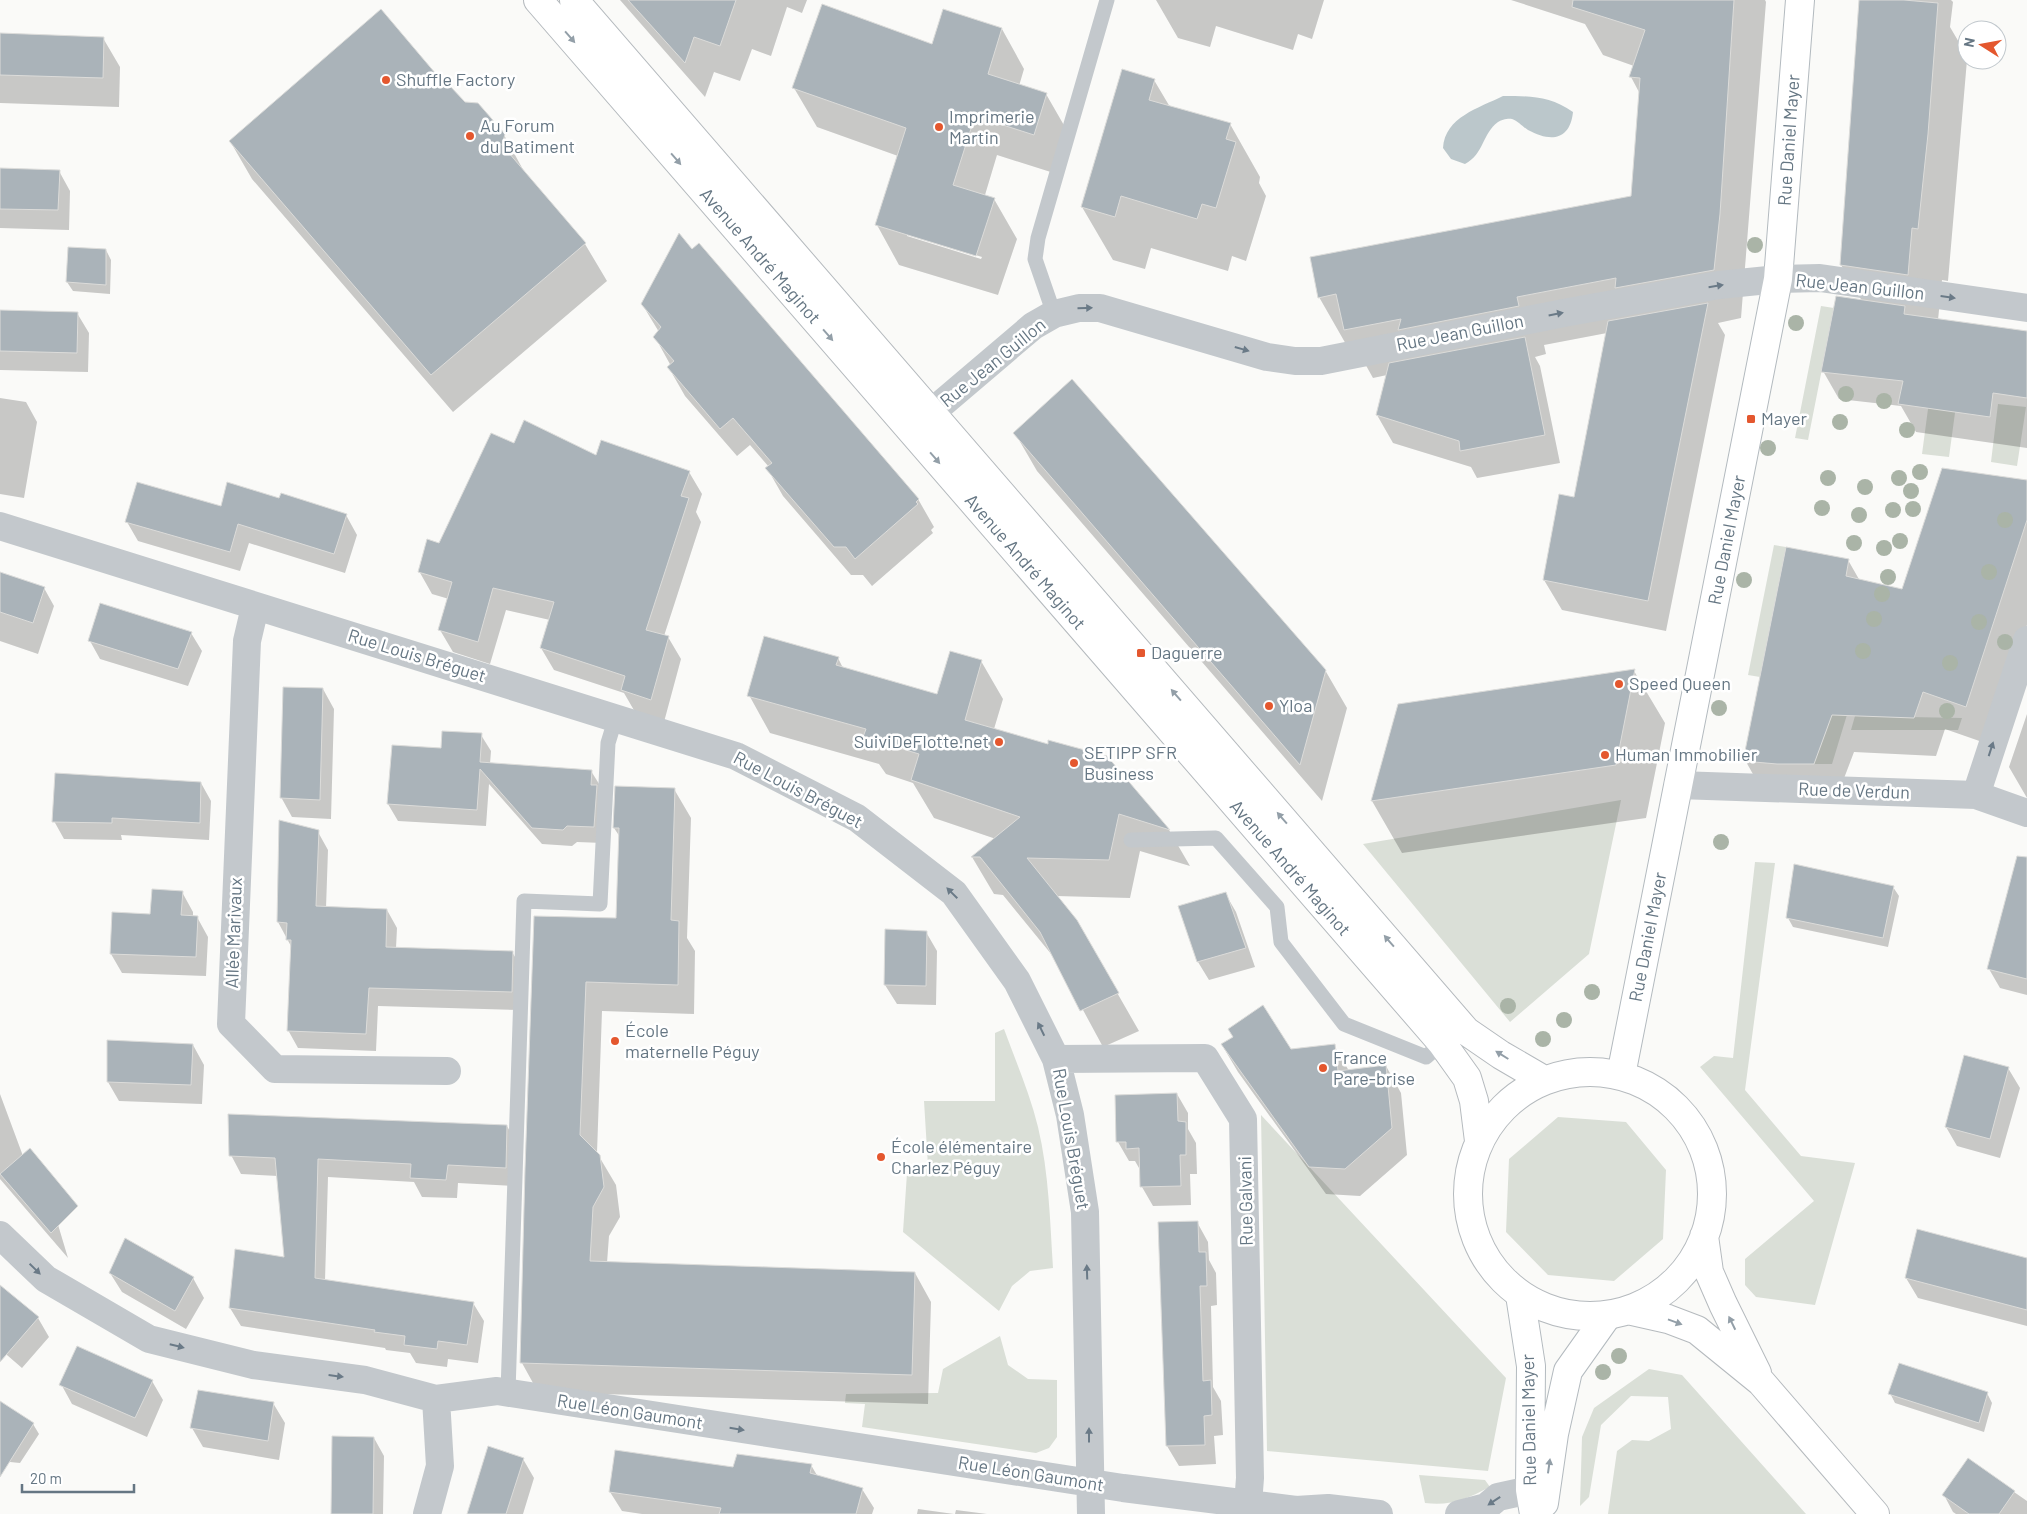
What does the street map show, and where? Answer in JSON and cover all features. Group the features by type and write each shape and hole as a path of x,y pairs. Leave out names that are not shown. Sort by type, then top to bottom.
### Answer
{"main road":[{"name":"Avenue André Maginot","path":"538,0 1442,1042 1467,1078 1474,1101 1479,1141"},
{"name":"Avenue André Maginot","path":"574,0 1466,1031 1501,1055 1544,1080"},
{"name":"Rue Daniel Mayer","path":"1621,1075 1778,279 1800,0"},
{"path":"1617,1313 1643,1305 1674,1284 1697,1254 1710,1220 1712,1182 1703,1146 1684,1115 1656,1090 1621,1075 1582,1071 1544,1080 1518,1094 1495,1115 1479,1141 1468,1174 1468,1208 1476,1242 1494,1272 1520,1296 1546,1309 1576,1316 1617,1313 1668,1319 1697,1330 1761,1382 1875,1514"},
{"path":"1704,1236 1709,1272 1761,1382"},
{"name":"Rue Daniel Mayer","path":"1520,1296 1531,1366 1532,1502"},
{"name":"Rue Daniel Mayer","path":"1542,1514 1554,1434 1568,1371 1617,1313"}],"street":[{"name":"Rue Jean Guillon","path":"932,412 1033,326 1054,314 1079,308 1100,308 1267,357 1295,362 1321,361 1606,305 1719,285 1778,279 1820,278 2027,308"},
{"name":"Rue Louis Bréguet","path":"0,526 736,756 857,818 954,893 1017,981 1056,1059 1070,1115 1085,1212 1090,1514"},
{"name":"Allée Marivaux","path":"255,607 247,641 231,1024 275,1069 447,1070"},
{"path":"1976,796 2027,640"},
{"name":"Rue de Verdun","path":"1678,785 1976,796 2027,813"},
{"name":"Rue Galvani","path":"1056,1059 1205,1058 1243,1119 1250,1478 1248,1504"},
{"name":"Rue Léon Gaumont","path":"0,1235 46,1280 149,1339 253,1365 366,1380 436,1400 497,1390 1090,1483 1296,1512 1328,1508 1379,1514"},
{"path":"427,1514 440,1466 436,1400"},
{"path":"1460,1514 1486,1507 1498,1497 1532,1502"}],"lane":[{"path":"1054,314 1035,259 1038,238 1107,0"},
{"path":"508,1392 524,901 600,904 608,743 616,717"},
{"path":"1131,840 1216,838 1277,907 1281,942 1344,1024 1426,1057 1442,1042"}],"shaded area":[{"path":"1503,96 1540,98 1564,107 1573,112 1568,129 1563,134 1551,137 1536,134 1512,119 1503,120 1498,122 1489,132 1480,149 1471,160 1465,164 1451,159 1443,148 1445,137 1450,128 1465,115"},
{"path":"1821,306 1834,308 1808,440 1795,438"},
{"path":"1930,394 1957,398 1949,457 1922,454"},
{"path":"1998,404 2026,407 2017,466 1991,462"},
{"path":"1774,545 1786,547 1760,677 1748,675"},
{"path":"1837,681 1856,685 1832,764 1814,764 1828,726"},
{"path":"1855,716 1962,718 1958,730 1851,730"},
{"path":"1621,800 1589,954 1510,1022 1363,844"},
{"path":"1755,862 1775,863 1745,1090 1801,1156 1855,1163 1815,1305 1756,1297 1745,1285 1745,1259 1814,1201 1700,1067 1714,1056 1733,1058"},
{"path":"1004,1029 1031,1102 1042,1144 1053,1268 1030,1271 1012,1286 999,1311 903,1232 907,1173 928,1166 924,1101 995,1101 995,1033"},
{"path":"1261,1115 1506,1378 1488,1471 1267,1451"},
{"path":"1558,1117 1626,1122 1666,1170 1663,1239 1614,1281 1548,1275 1506,1232 1509,1159"},
{"path":"1000,1336 1008,1365 1028,1379 1057,1380 1057,1437 1049,1448 1036,1453 862,1427 865,1404 845,1403 846,1394 938,1393 943,1369"},
{"path":"1649,1369 1682,1375 1806,1514 1608,1514 1617,1451 1632,1440 1649,1441 1671,1429 1668,1397 1631,1396 1601,1425 1589,1497 1580,1506 1582,1437 1594,1408"},
{"path":"1419,1475 1485,1480 1490,1487 1459,1501 1435,1504 1425,1503"}],"building":[{"path":"628,0 736,0 720,46 694,37 685,63"},
{"path":"1573,0 1734,0 1720,214 1714,270 1615,288 1616,278 1517,297 1519,306 1398,330 1401,319 1344,330 1336,294 1318,298 1310,257 1631,196 1640,78 1629,77 1645,30 1572,7"},
{"path":"1859,0 1904,0 1938,3 1928,134 1918,229 1912,228 1908,275 1840,265"},
{"path":"822,4 932,44 943,9 1002,28 988,74 1047,93 1034,135 975,116 953,185 995,198 976,256 875,225 906,128 792,88"},
{"path":"381,9 447,87 450,86 465,102 478,103 505,134 502,145 586,243 431,375 229,141"},
{"path":"0,33 104,37 103,78 0,75"},
{"path":"1122,69 1155,79 1149,100 1231,123 1226,139 1236,142 1216,208 1202,204 1197,219 1121,196 1115,217 1081,207"},
{"path":"0,168 60,170 58,210 0,209"},
{"path":"679,233 692,249 699,243 919,499 916,502 918,504 855,559 846,547 834,547 765,468 772,463 733,418 720,429 667,367 674,361 653,337 661,327 641,304"},
{"path":"68,247 106,249 106,285 66,282"},
{"path":"1836,296 1905,306 1904,314 2027,331 2027,398 1993,393 1990,417 1898,404 1903,381 1821,372"},
{"path":"1708,303 1648,601 1543,580 1559,494 1574,497 1608,321"},
{"path":"0,310 78,312 77,353 0,351"},
{"path":"1525,337 1545,435 1460,451 1459,441 1376,415 1389,363"},
{"path":"1072,379 1326,670 1300,765 1013,433"},
{"path":"524,420 596,455 601,440 690,471 681,496 689,498 646,630 669,636 651,700 621,690 625,676 540,648 554,602 493,588 478,642 438,630 452,582 418,572 427,539 439,543 491,433 514,443"},
{"path":"1942,468 2027,480 2027,520 1966,707 1923,692 1914,718 1832,715 1814,764 1777,764 1743,761 1786,547 1849,559 1846,576 1902,589"},
{"path":"137,482 221,506 227,482 279,498 281,493 347,514 334,554 238,524 230,552 125,522"},
{"path":"0,572 45,587 33,623 0,612"},
{"path":"100,603 192,632 178,669 88,641"},
{"path":"764,636 839,657 836,665 937,694 950,651 982,660 965,720 1048,744 1048,740 1107,756 1170,830 1119,814 1109,860 1027,858 1077,920 1119,993 1080,1011 1040,932 980,857 971,857 1020,817 911,780 919,754 863,737 866,729 747,696"},
{"path":"1635,669 1616,765 1371,801 1398,704"},
{"path":"283,687 323,688 320,800 280,798"},
{"path":"442,731 482,733 480,762 592,770 591,785 597,785 594,827 567,826 563,830 532,828 480,769 477,810 387,804 392,745 441,748"},
{"path":"55,773 201,782 200,823 112,818 112,823 52,822"},
{"path":"615,786 675,788 671,920 679,921 678,985 586,982 580,1135 600,1155 604,1187 593,1207 590,1261 915,1272 912,1375 520,1363 534,916 616,918 619,828 613,828"},
{"path":"279,820 319,830 316,906 387,909 386,947 513,951 512,992 369,988 366,1034 287,1031 291,940 286,940 287,923 277,922"},
{"path":"2017,856 2027,857 2027,979 1987,969"},
{"path":"1794,864 1894,886 1883,938 1786,918"},
{"path":"152,889 183,891 181,915 198,916 196,957 110,954 112,912 150,914"},
{"path":"1226,892 1246,948 1197,962 1178,906"},
{"path":"885,929 927,931 926,986 884,985"},
{"path":"1263,1005 1291,1049 1335,1044 1338,1071 1386,1065 1392,1128 1345,1169 1309,1167 1221,1044 1233,1037 1228,1029"},
{"path":"107,1040 193,1044 191,1085 107,1082"},
{"path":"1964,1055 2009,1067 1990,1139 1945,1127"},
{"path":"1177,1093 1178,1121 1186,1122 1186,1155 1180,1155 1181,1186 1140,1187 1139,1148 1126,1149 1126,1142 1116,1142 1115,1095"},
{"path":"228,1114 507,1125 506,1168 448,1165 446,1180 410,1178 411,1164 318,1159 315,1278 474,1302 467,1345 438,1341 437,1349 404,1345 405,1336 229,1308 235,1249 284,1257 275,1158 229,1156"},
{"path":"30,1148 78,1206 51,1233 0,1174"},
{"path":"1198,1221 1199,1252 1206,1252 1207,1286 1200,1286 1203,1381 1211,1380 1212,1415 1204,1416 1205,1445 1166,1446 1158,1222"},
{"path":"1917,1229 2027,1258 2027,1310 1905,1278"},
{"path":"125,1238 194,1277 175,1311 109,1273"},
{"path":"0,1285 39,1317 0,1362"},
{"path":"77,1346 153,1380 135,1418 59,1385"},
{"path":"1899,1363 1988,1392 1979,1423 1888,1394"},
{"path":"198,1390 274,1402 268,1441 190,1428"},
{"path":"0,1401 34,1423 0,1477"},
{"path":"332,1436 374,1437 373,1514 331,1514"},
{"path":"488,1446 524,1458 506,1514 467,1514"},
{"path":"615,1450 733,1467 737,1454 812,1464 810,1473 863,1488 856,1514 719,1514 721,1508 609,1492"},
{"path":"1968,1458 2015,1491 1999,1514 1969,1514 1942,1495"}],"place":[{"name":"Shuffle Factory","path":"386,80"},
{"name":"Imprimerie Martin","path":"939,127"},
{"name":"Au Forum du Batiment","path":"470,136"},
{"name":"Mayer","path":"1751,419"},
{"name":"Daguerre","path":"1141,653"},
{"name":"Speed Queen","path":"1619,684"},
{"name":"Yloa","path":"1269,706"},
{"name":"SuiviDeFlotte.net","path":"999,742"},
{"name":"Human Immobilier","path":"1605,755"},
{"name":"SETIPP SFR Business","path":"1074,763"},
{"name":"École maternelle Péguy","path":"615,1041"},
{"name":"France Pare-brise","path":"1323,1068"},
{"name":"École élémentaire Charlez Péguy","path":"881,1157"}]}
